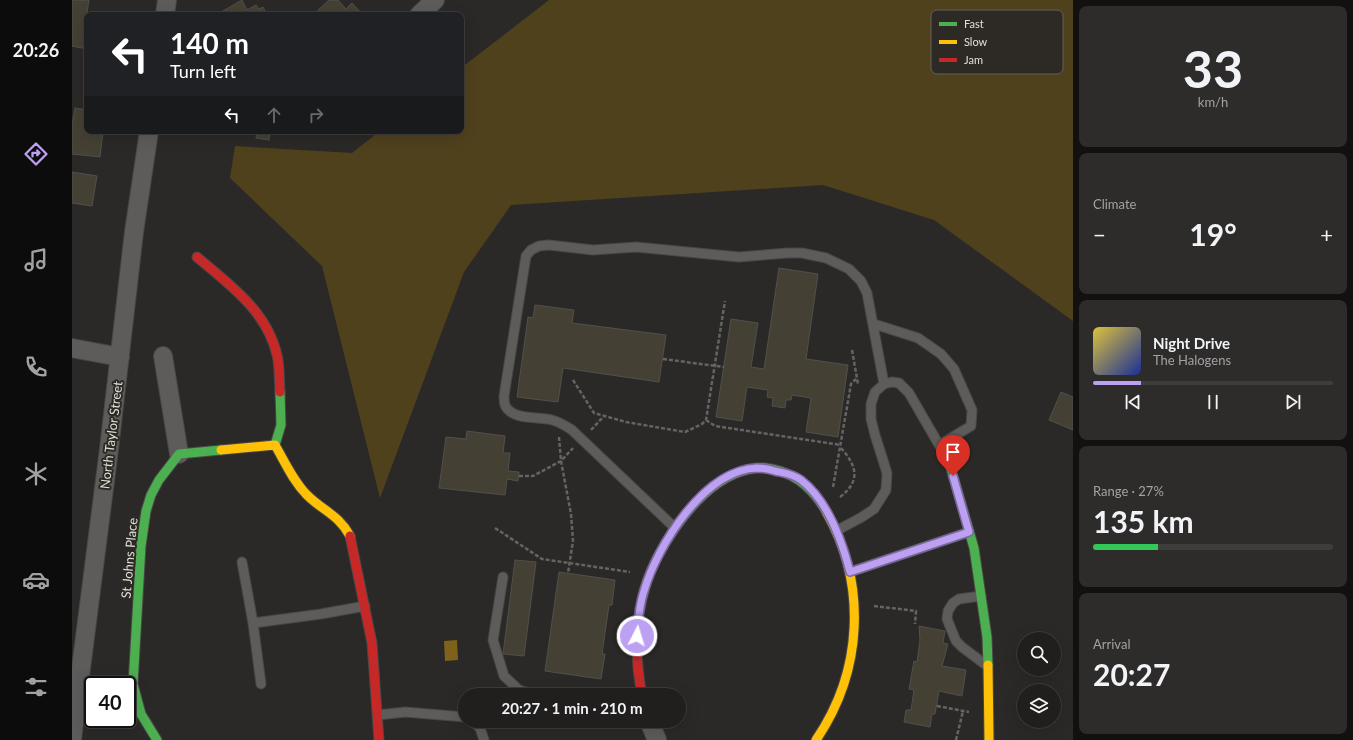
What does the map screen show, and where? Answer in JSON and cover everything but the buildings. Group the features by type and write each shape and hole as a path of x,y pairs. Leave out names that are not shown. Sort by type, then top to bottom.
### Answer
{"street":[{"path":"165,12 167,0"},
{"path":"422,12 435,0"},
{"name":"North Taylor Street","path":"72,739 80,617 109,449 134,232 149,134"},
{"path":"197,257 240,294 259,314 272,338 277,355 282,422 279,438 275,445"},
{"path":"72,348 120,357"},
{"path":"163,356 179,454 275,445"},
{"path":"275,445 297,483 308,496 339,518 351,537 372,642 379,740"},
{"name":"St Johns Place","path":"157,740 144,722 136,704 133,684 141,546 146,511 151,495 159,480 179,454"},
{"path":"949,462 974,548 987,637 989,740"},
{"path":"641,688 636,650 638,622 644,592 662,547 675,528 702,495 716,484 739,472 756,468 764,468 792,475 812,491 829,516 844,550 850,572 854,600 854,634 848,670 839,697 827,722 816,740"},
{"path":"652,728 657,740"}],"lane":[{"path":"675,528 582,439 563,424 552,420 516,415 505,405 504,396 526,256 530,250 539,246 549,245 593,250 636,247 739,257 802,253 826,258 849,269 861,281 867,293 884,384"},
{"path":"874,324 918,338 941,354 954,369 972,410 971,426 939,445"},
{"path":"836,531 874,509 886,490 887,473 871,419 871,404 875,392 884,384 892,382 899,383 909,393 949,462"},
{"path":"850,572 969,532"},
{"path":"242,562 253,623 261,684"},
{"path":"503,577 493,640 504,676 517,688"},
{"path":"981,596 959,599 953,603 948,611 947,619 956,641 988,666"},
{"path":"253,623 321,614 365,606"},
{"path":"378,715 405,712 458,716"},
{"path":"480,728 484,740"}],"path":[{"path":"573,380 594,413 626,422 685,432 702,424 706,420 725,301"},
{"path":"852,350 858,384"},
{"path":"663,359 724,367"},
{"path":"832,490 841,446 850,384 856,379"},
{"path":"519,476 533,476 561,461 604,416"},
{"path":"706,420 715,426 841,446 854,467 855,479 847,491 839,497"},
{"path":"559,422 558,442 571,514 573,540 568,573"},
{"path":"495,528 542,559 622,570"},
{"path":"871,606 916,611 915,624"},
{"path":"937,706 989,716"},
{"path":"956,740 963,711"}],"shaded area":[{"path":"549,0 1073,0 1073,321 934,220 823,185 511,205 464,272 380,498 322,266 230,178 235,146 352,153 376,134 464,134 464,66"},
{"path":"457,640 458,660 445,661 444,641"}],"traffic: fast":[{"path":"275,445 281,425 280,392"},
{"path":"157,740 141,714 133,684 141,546 146,511 151,495 159,480 179,454 221,450"},
{"path":"949,462 974,548 987,637 988,665"},
{"path":"657,558 674,529 697,501 724,479 740,472 756,468 768,468 788,474 808,487 827,513"}],"traffic: slow":[{"path":"221,450 275,445 293,478 302,490 336,518 350,536"},
{"path":"816,740 832,713 843,686 851,657 854,628 853,598 849,569 840,541 827,513"},
{"path":"988,665 989,740"}],"traffic: jam":[{"path":"197,257 234,288 256,312 265,325 272,339 277,355 280,392"},
{"path":"350,536 372,643 379,740"},
{"path":"641,688 637,660 640,608 644,591 657,558"}],"route":[{"path":"637,636 638,622 644,592 662,547 678,523 702,495 724,479 739,472 756,468 764,468 792,475 800,480 812,491 829,516 840,539 850,572 969,532 953,476"}]}
